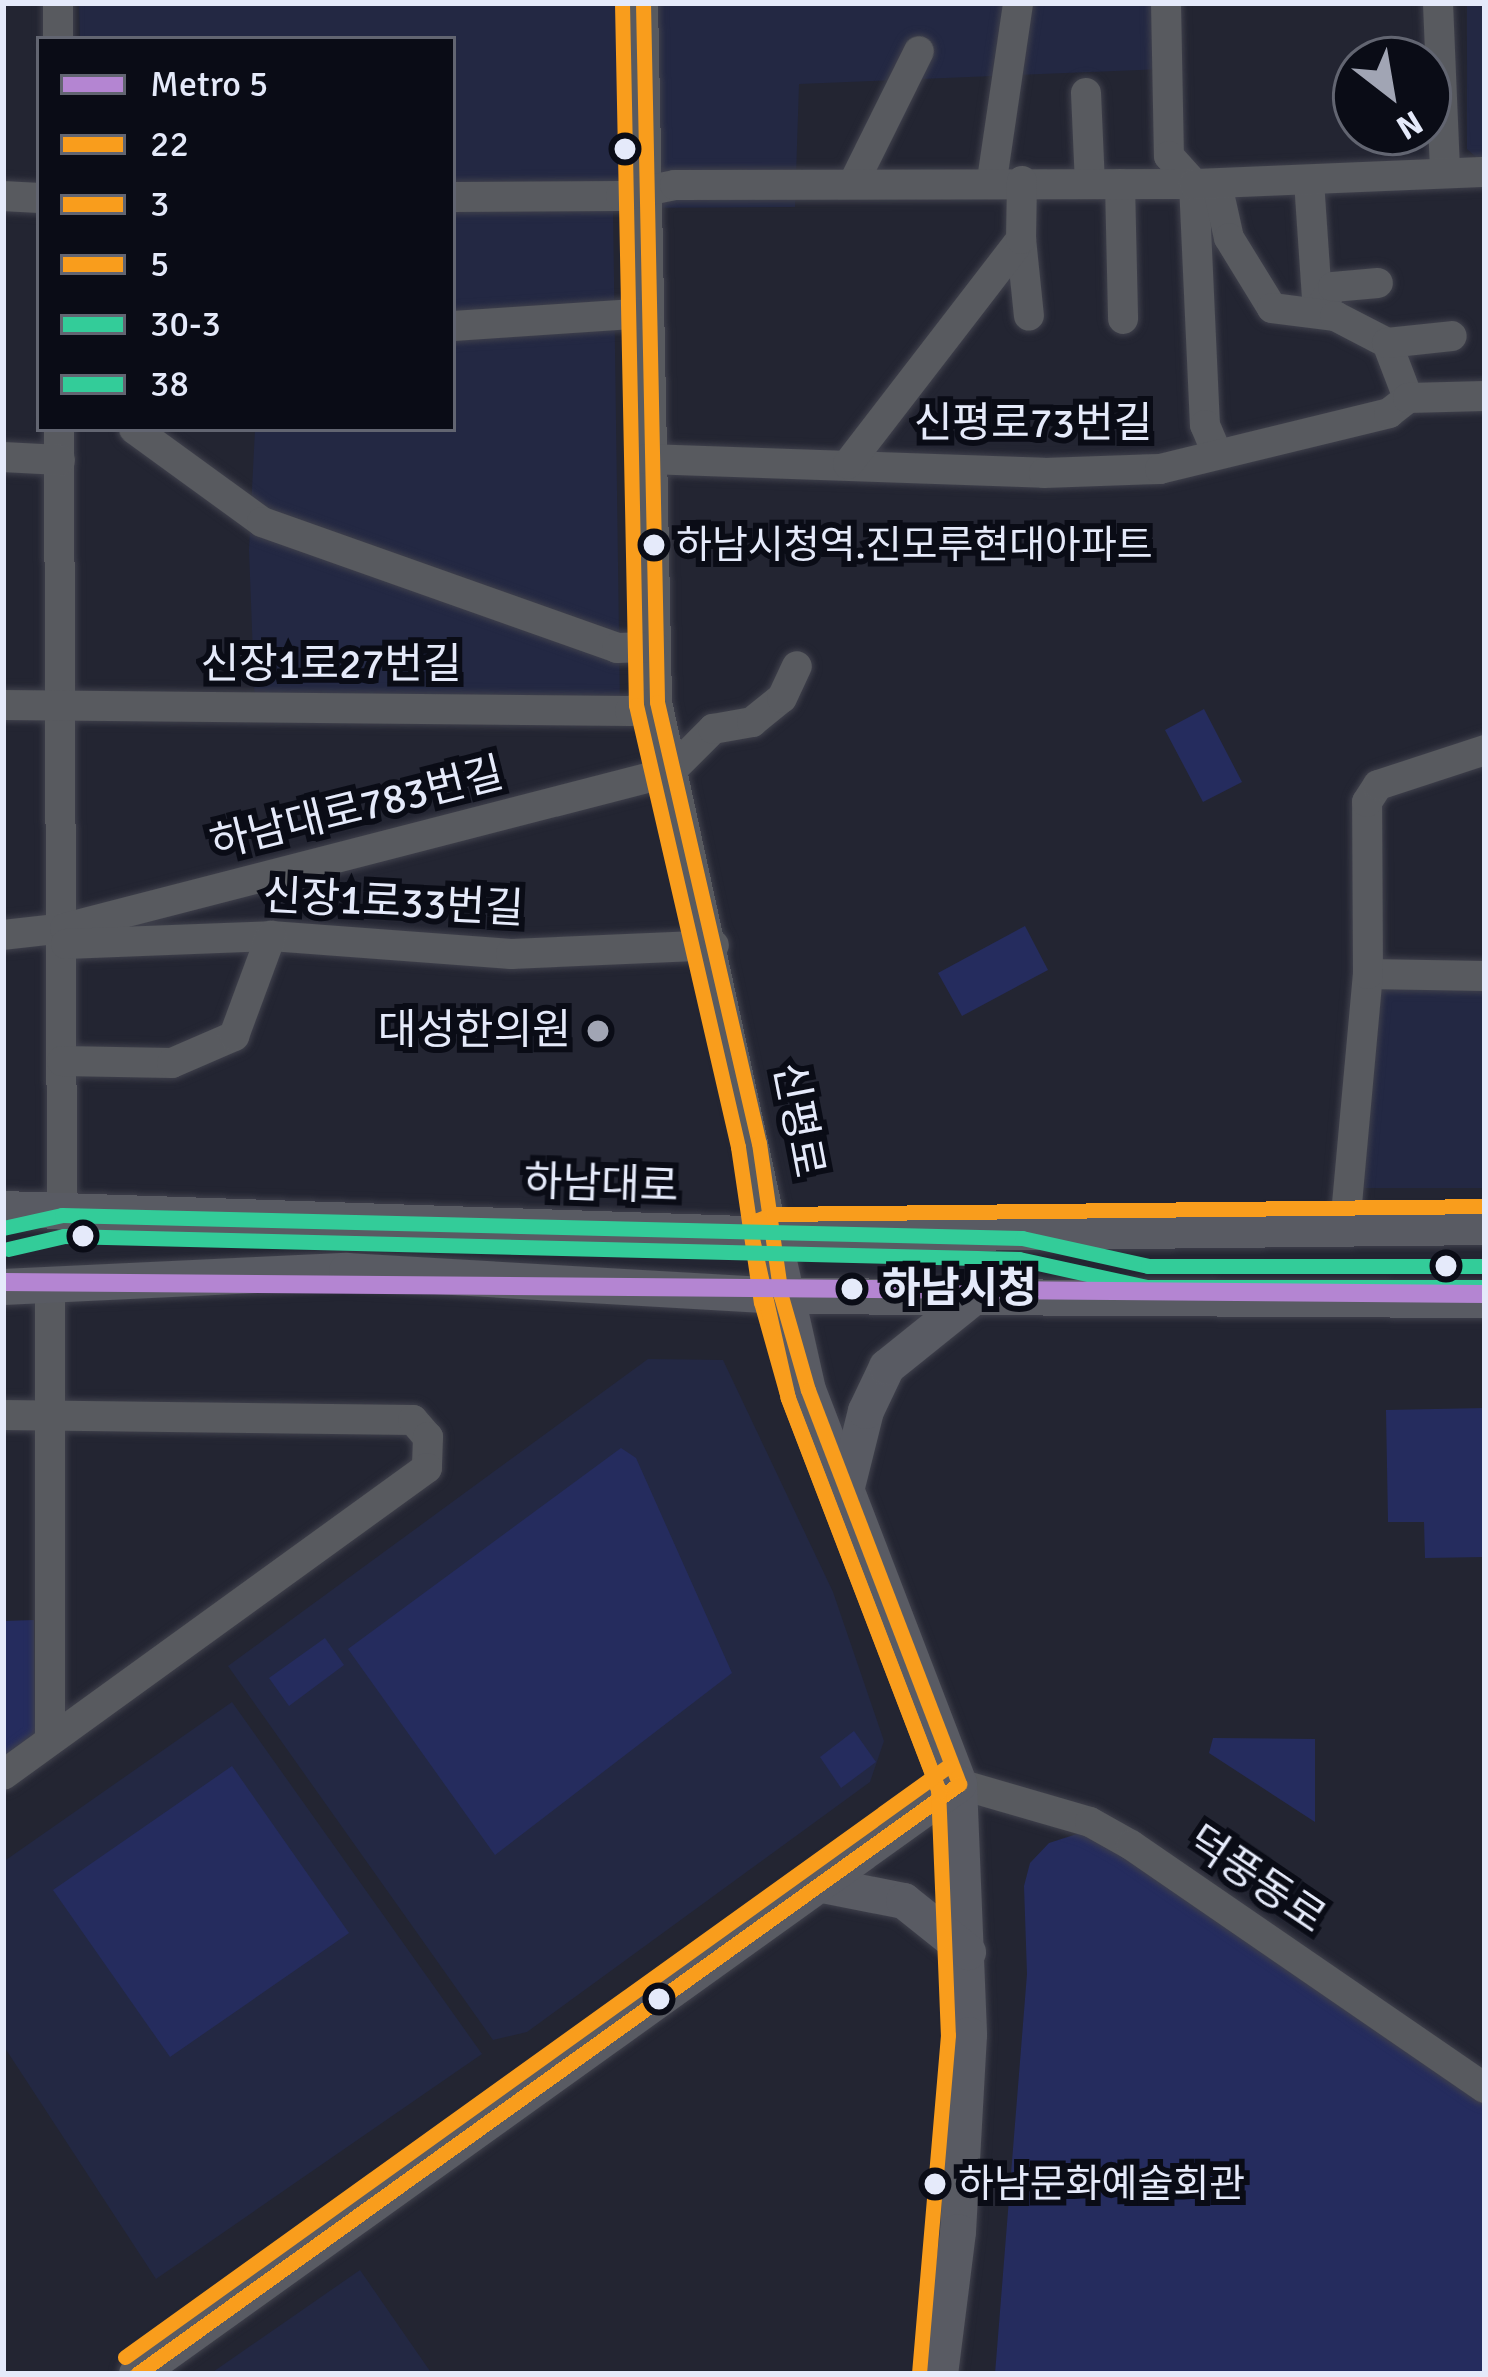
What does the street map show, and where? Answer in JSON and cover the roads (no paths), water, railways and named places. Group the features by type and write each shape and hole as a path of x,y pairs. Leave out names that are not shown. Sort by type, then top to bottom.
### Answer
{"main road":[{"name":"하남대로","path":"3,1209 62,1215 773,1235 1022,1238 1345,1226 1485,1227"},
{"name":"신평로","path":"773,1235 781,1296 959,1784 968,1952 963,2164 940,2374"},
{"path":"3,1287 50,1290 347,1271 781,1296 1485,1300"},
{"path":"847,1487 876,1384 905,1346 974,1297"},
{"path":"137,2374 959,1784"},
{"path":"823,1885 904,1901 968,1952"}],"street":[{"path":"58,3 58,36"},
{"name":"신평로","path":"643,3 647,459 657,702 714,945 773,1235"},
{"path":"1018,3 1007,180 1021,239 1030,316"},
{"path":"1166,3 1168,156 1205,184 1252,285 1272,308 1318,312 1387,344 1452,336"},
{"path":"1438,3 1445,172"},
{"path":"854,182 919,50"},
{"path":"1086,93 1105,183 1123,319"},
{"path":"456,197 621,196 647,188 854,182 1205,184 1485,172"},
{"path":"1309,181 1318,312"},
{"path":"1205,184 1205,425 1217,453"},
{"path":"3,196 36,198"},
{"path":"848,464 1021,239"},
{"path":"1318,312 1333,287 1378,283"},
{"path":"456,326 647,313"},
{"path":"1387,344 1408,398"},
{"name":"신평로73번길","path":"647,459 1067,472 1160,469 1389,413 1408,398 1485,396"},
{"path":"138,432 262,523 616,648 655,647"},
{"path":"3,458 59,444 66,936 62,1215"},
{"path":"670,772 713,729 752,722 767,710 797,666"},
{"name":"신장1로27번길","path":"3,705 630,711 657,702"},
{"path":"1345,1226 1368,974 1367,802 1378,785 1485,750"},
{"name":"하남대로783번길","path":"66,936 670,772"},
{"name":"신장1로33번길","path":"3,935 271,936 511,954 714,945"},
{"path":"62,1061 172,1063 234,1036 271,936"},
{"path":"1368,974 1485,976"},
{"path":"50,1290 50,1740"},
{"path":"3,1415 413,1420 428,1437 427,1468 3,1775"},
{"name":"덕풍동로","path":"959,1784 1090,1822 1131,1845 1485,2088"}],"metro line":[{"name":"5","path":"3,1282 1485,1294"}],"place":[{"name":"하남시청역.진모루현대아파트","path":"654,545"},
{"name":"대성한의원","path":"598,1031"},
{"name":"하남시청","path":"852,1289"},
{"name":"하남문화예술회관","path":"935,2184"}]}
